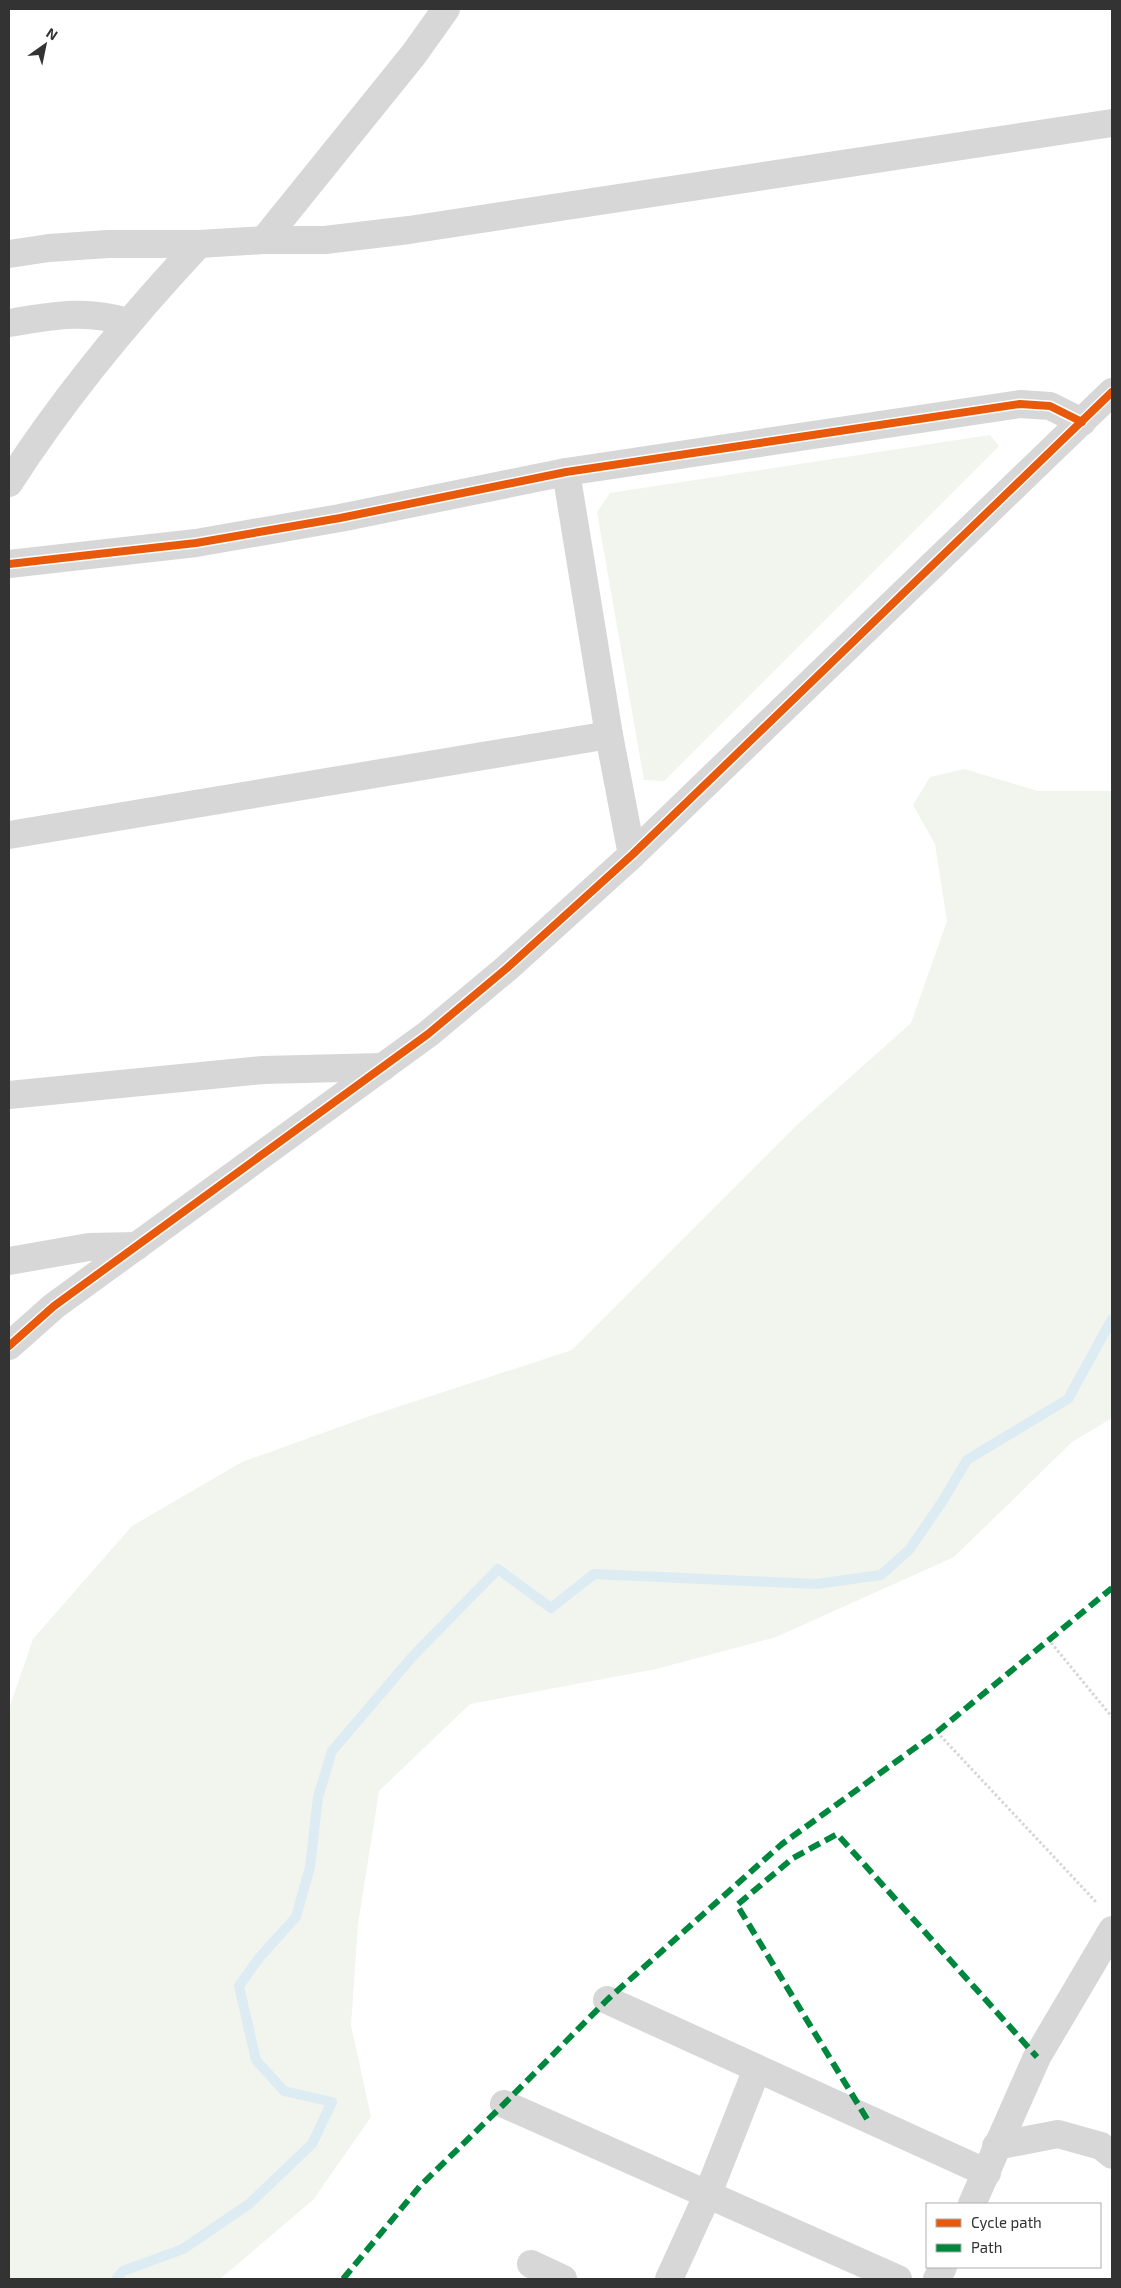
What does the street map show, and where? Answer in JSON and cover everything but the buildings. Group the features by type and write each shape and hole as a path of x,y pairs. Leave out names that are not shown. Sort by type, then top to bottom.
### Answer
{"street":[{"path":"264,240 414,54 446,9"},
{"path":"9,254 49,248 108,244 199,244 264,240 325,240 409,230 1112,123"},
{"path":"9,484 72,394 128,322 199,244"},
{"path":"9,323 72,314 106,316 128,322"},
{"path":"9,1346 54,1306 428,1034 507,968 632,855 1112,392"},
{"path":"9,564 196,542 340,518 566,472 1020,404 1050,406 1082,422"},
{"path":"566,472 609,735 632,855"},
{"path":"9,835 609,735"},
{"path":"9,1095 263,1070 383,1067"},
{"path":"9,1260 89,1248 137,1246"},
{"path":"972,2203 987,2173 996,2146 1038,2057 1112,1930"},
{"path":"607,2000 987,2173"},
{"path":"669,2279 707,2196 756,2069"},
{"path":"504,2104 707,2196 898,2279"},
{"path":"996,2146 1058,2134 1101,2146 1112,2155"},
{"path":"531,2264 563,2279"}],"path":[{"path":"1048,1639 1112,1718"},
{"path":"937,1732 1099,1904"}],"shaded area":[{"path":"990,435 999,446 664,781 644,780 597,512 610,493"},
{"path":"964,769 1038,791 1112,791 1112,1418 1072,1442 954,1557 776,1637 656,1669 470,1704 379,1791 358,1924 351,2025 371,2117 313,2200 220,2279 9,2279 9,1709 33,1639 132,1526 242,1462 370,1416 572,1350 799,1123 911,1023 947,921 935,844 913,805 930,777"}],"waterway":[{"path":"116,2279 123,2271 183,2249 249,2204 312,2144 332,2102 284,2091 256,2060 239,1986 259,1958 296,1917 310,1867 318,1797 332,1751 413,1656 498,1569 551,1608 594,1574 816,1584 881,1575 909,1550 942,1502 967,1460 1068,1399 1112,1319"}],"marked path":[{"path":"343,2279 420,2186 607,2000 782,1844 937,1732 1112,1588"},
{"path":"867,2119 737,1905 793,1858 837,1834 1037,2057"}],"cycle path":[{"path":"9,1346 54,1306 428,1034 507,968 632,855 1112,392"},
{"path":"9,564 196,543 340,518 566,472 1020,404 1050,406 1082,422"}]}
